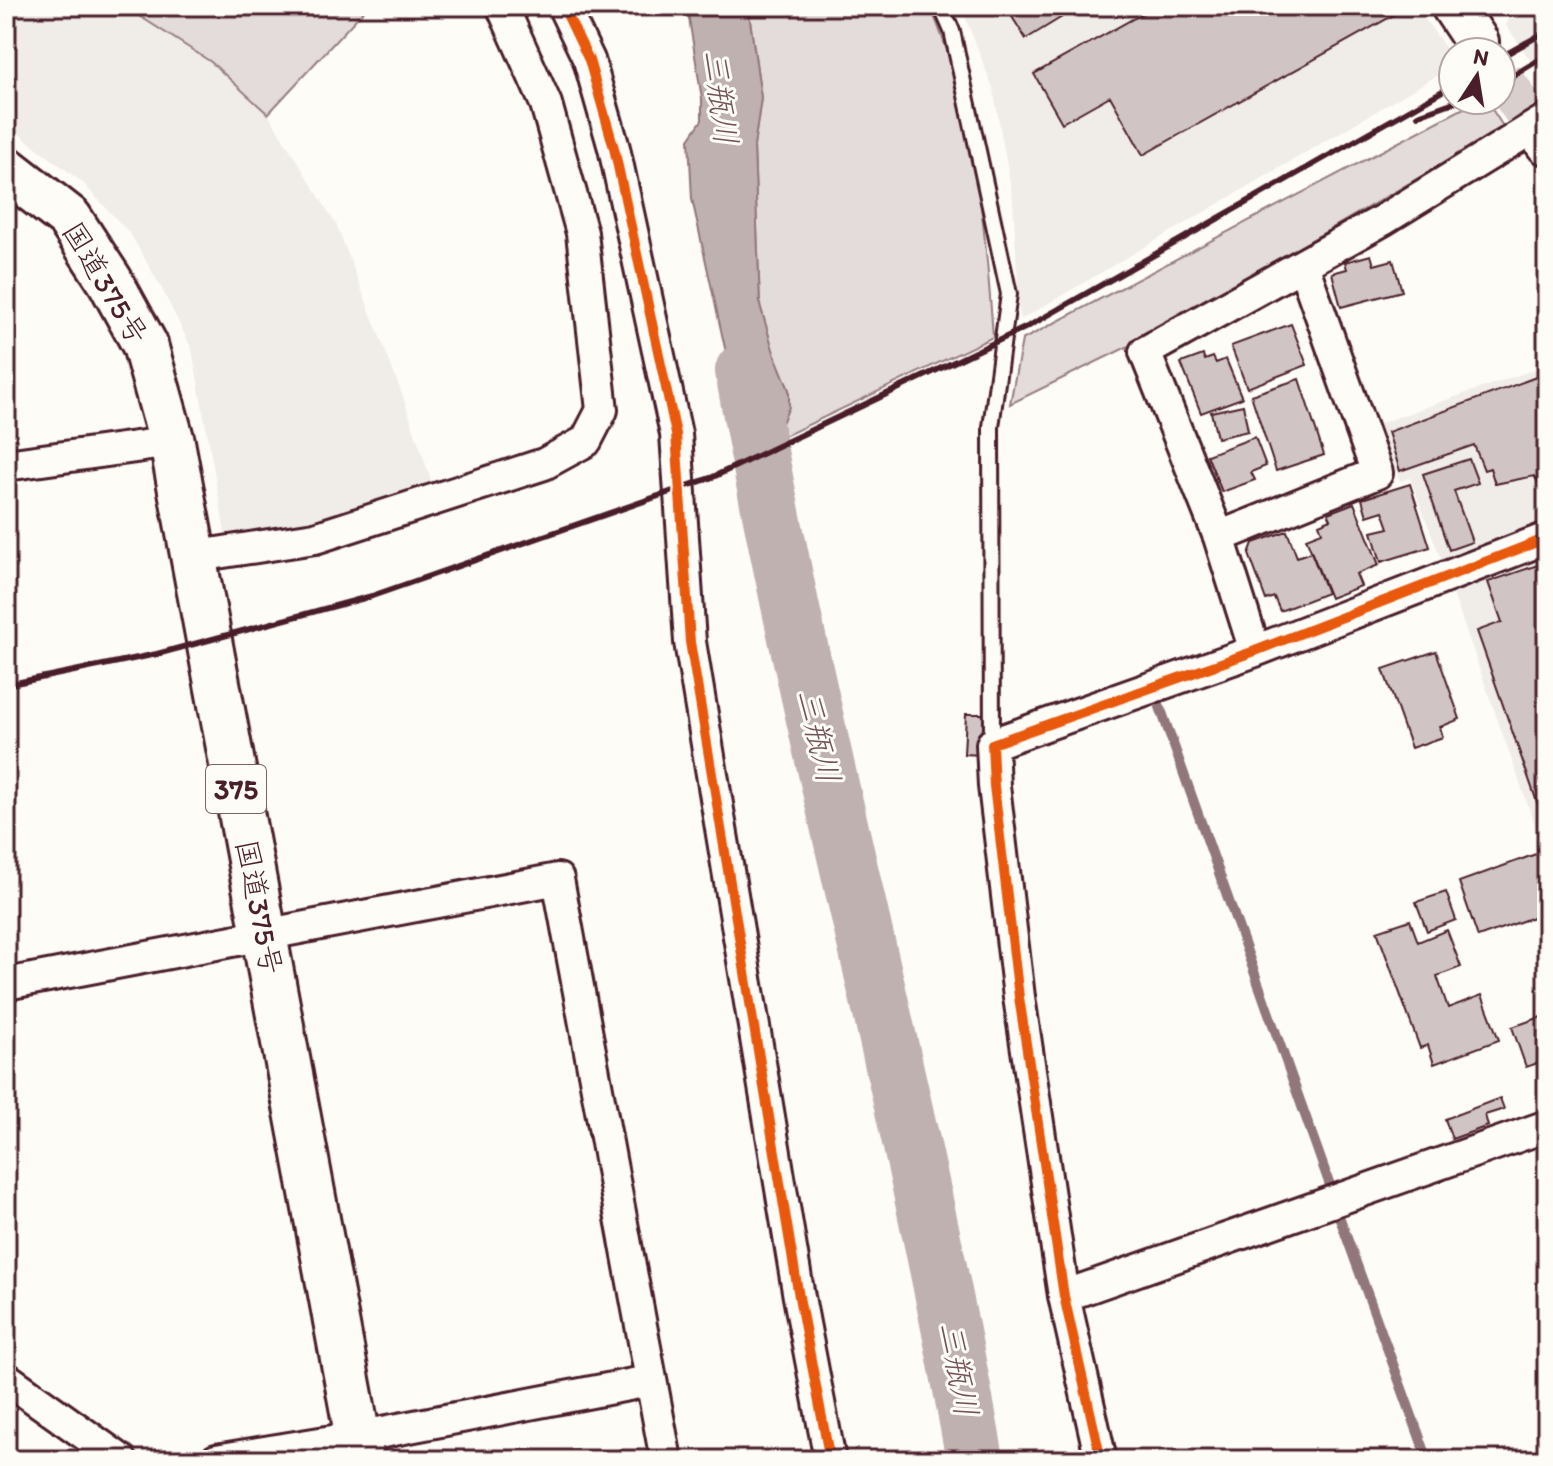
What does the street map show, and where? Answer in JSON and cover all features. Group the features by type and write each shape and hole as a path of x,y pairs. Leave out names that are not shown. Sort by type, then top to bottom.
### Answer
{"highway":[{"name":"国道375号","path":"6,169 69,218 110,281 145,345 172,442 359,1449"}],"main road":[{"path":"1453,6 1473,36"}],"street":[{"path":"191,557 315,538 544,464 586,441 602,410 582,233 546,104 502,6"},
{"path":"563,6 589,60 614,148 676,434 690,642 799,1297 830,1460"},
{"path":"1255,651 1219,537 1145,352 1546,134"},
{"path":"1219,537 1377,473 1303,265"},
{"path":"6,465 172,442"},
{"path":"1101,1460 1064,1296 1019,997 994,786 992,744 1255,651 1547,538"},
{"path":"6,984 558,879 666,1460"},
{"path":"1064,1296 1547,1126"},
{"path":"6,1378 121,1460"},
{"path":"216,1460 359,1449 649,1381"}],"lane":[{"path":"941,6 952,31 1009,294 991,427 992,744"}],"shaded area":[{"path":"6,6 124,6 211,62 268,114 336,224 402,394 434,489 276,534 226,537 192,349 161,287 131,235 83,183 6,124"},
{"path":"124,6 368,6 268,114 211,62"},
{"path":"748,6 930,6 958,87 976,168 993,337 770,443 770,431 782,423 789,390 774,354 760,305 754,146 761,98"},
{"path":"961,6 1416,6 1437,36 1437,75 1020,320 1013,199 993,88"},
{"path":"1515,6 1547,6 1547,84 1517,41 1517,36 1506,25"},
{"path":"1449,116 1496,116 1504,128 1133,344 1010,404 1022,340"},
{"path":"1547,365 1547,526 1443,564 1410,478 1400,481 1378,424"},
{"path":"1547,557 1547,828 1537,831 1452,591"}],"water":[{"path":"687,6 748,6 761,98 754,146 760,305 789,390 789,407 782,423 770,431 770,443 748,452 692,199 689,139 702,120 702,99"}],"building":[{"path":"1018,6 1080,6 1026,39 1009,12"},
{"path":"1156,6 1396,6 1399,12 1143,155 1110,96 1062,123 1034,74"},
{"path":"1371,255 1374,265 1393,260 1402,291 1341,307 1332,273 1347,269 1345,262"},
{"path":"1291,324 1307,365 1247,388 1231,346"},
{"path":"1203,355 1205,360 1213,357 1216,363 1226,359 1242,398 1201,413 1181,363"},
{"path":"1547,373 1547,479 1538,482 1534,476 1495,484 1490,468 1484,470 1474,445 1400,471 1388,432"},
{"path":"1299,379 1324,455 1276,471 1251,395"},
{"path":"1243,405 1248,431 1217,438 1211,412"},
{"path":"1255,437 1266,466 1251,472 1255,480 1222,492 1207,455"},
{"path":"1469,459 1478,483 1454,491 1472,542 1449,550 1423,474"},
{"path":"1410,484 1430,547 1381,562 1372,532 1389,528 1383,511 1367,516 1362,499"},
{"path":"1354,503 1379,565 1356,574 1361,586 1330,598 1306,538 1322,532 1319,524 1331,519 1328,513"},
{"path":"1287,531 1297,557 1311,552 1327,593 1280,611 1274,597 1266,600 1249,554 1253,543"},
{"path":"1547,562 1547,818 1543,819 1477,631 1502,622 1488,582"},
{"path":"1436,651 1460,719 1440,727 1443,737 1411,748 1383,669"},
{"path":"966,714 984,714 982,755 964,754"},
{"path":"1547,850 1547,912 1478,937 1459,882"},
{"path":"1446,892 1456,920 1427,931 1416,902"},
{"path":"1410,920 1418,942 1447,930 1461,967 1437,976 1448,1008 1482,995 1499,1040 1434,1064 1428,1045 1420,1048 1377,931"},
{"path":"1547,1015 1547,1060 1526,1067 1512,1027"},
{"path":"1500,1098 1504,1109 1485,1115 1488,1126 1452,1139 1445,1119"}],"waterway":[{"name":"三瓶川","path":"744,371 799,644 921,1187 975,1460"},
{"path":"1159,704 1331,1188"},
{"path":"1339,1216 1428,1460"}],"tunnel":[{"path":"1517,100 1545,140"}],"railway":[{"path":"1517,48 1547,31"},
{"path":"1517,73 1547,55"},
{"path":"6,685 157,654 372,596 713,477 1029,326 1437,94"},
{"path":"1418,115 1437,108"}],"cycle path":[{"path":"563,6 589,60 614,148 676,434 690,642 799,1297 830,1460"},
{"path":"1101,1460 1064,1296 1019,997 994,786 992,744 1255,651 1547,538"}]}
